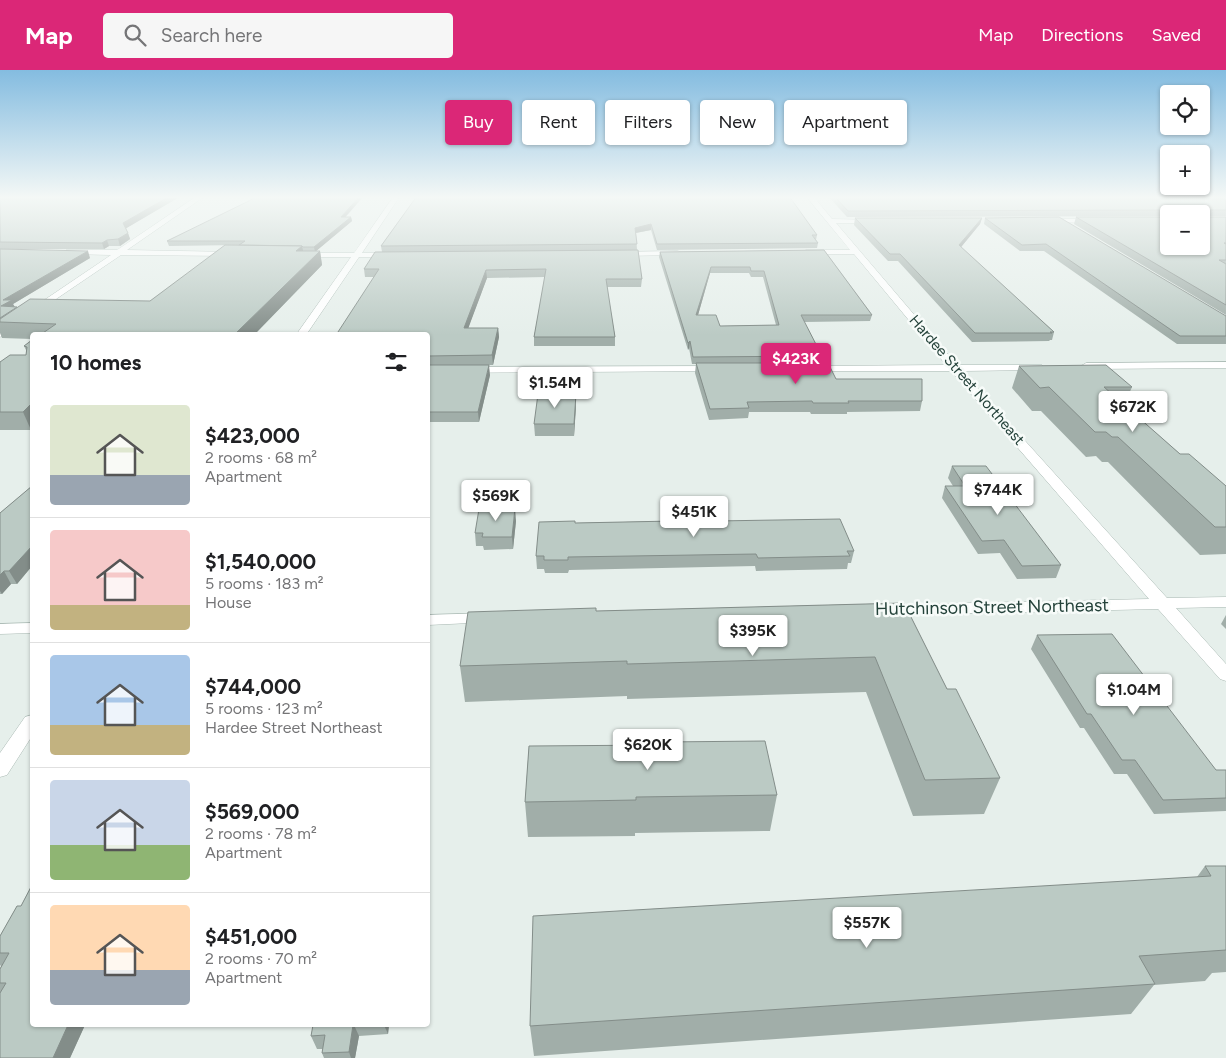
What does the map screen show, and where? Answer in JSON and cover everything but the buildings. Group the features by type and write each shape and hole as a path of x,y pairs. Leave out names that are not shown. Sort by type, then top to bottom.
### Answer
{"street":[{"path":"0,334 134,242"},
{"path":"303,332 365,242"},
{"name":"Hardee Street Northeast","path":"849,242 954,368 1226,674"},
{"path":"59,252 244,254"},
{"path":"800,252 858,252"},
{"path":"607,254 686,253"},
{"path":"291,255 400,255"},
{"path":"1080,366 1226,366"},
{"path":"803,369 1050,367"},
{"path":"430,370 723,369"},
{"name":"Hutchinson Street Northeast","path":"872,610 1226,602"},
{"path":"430,620 498,618"},
{"path":"0,629 30,628"},
{"path":"0,769 30,725"}]}
